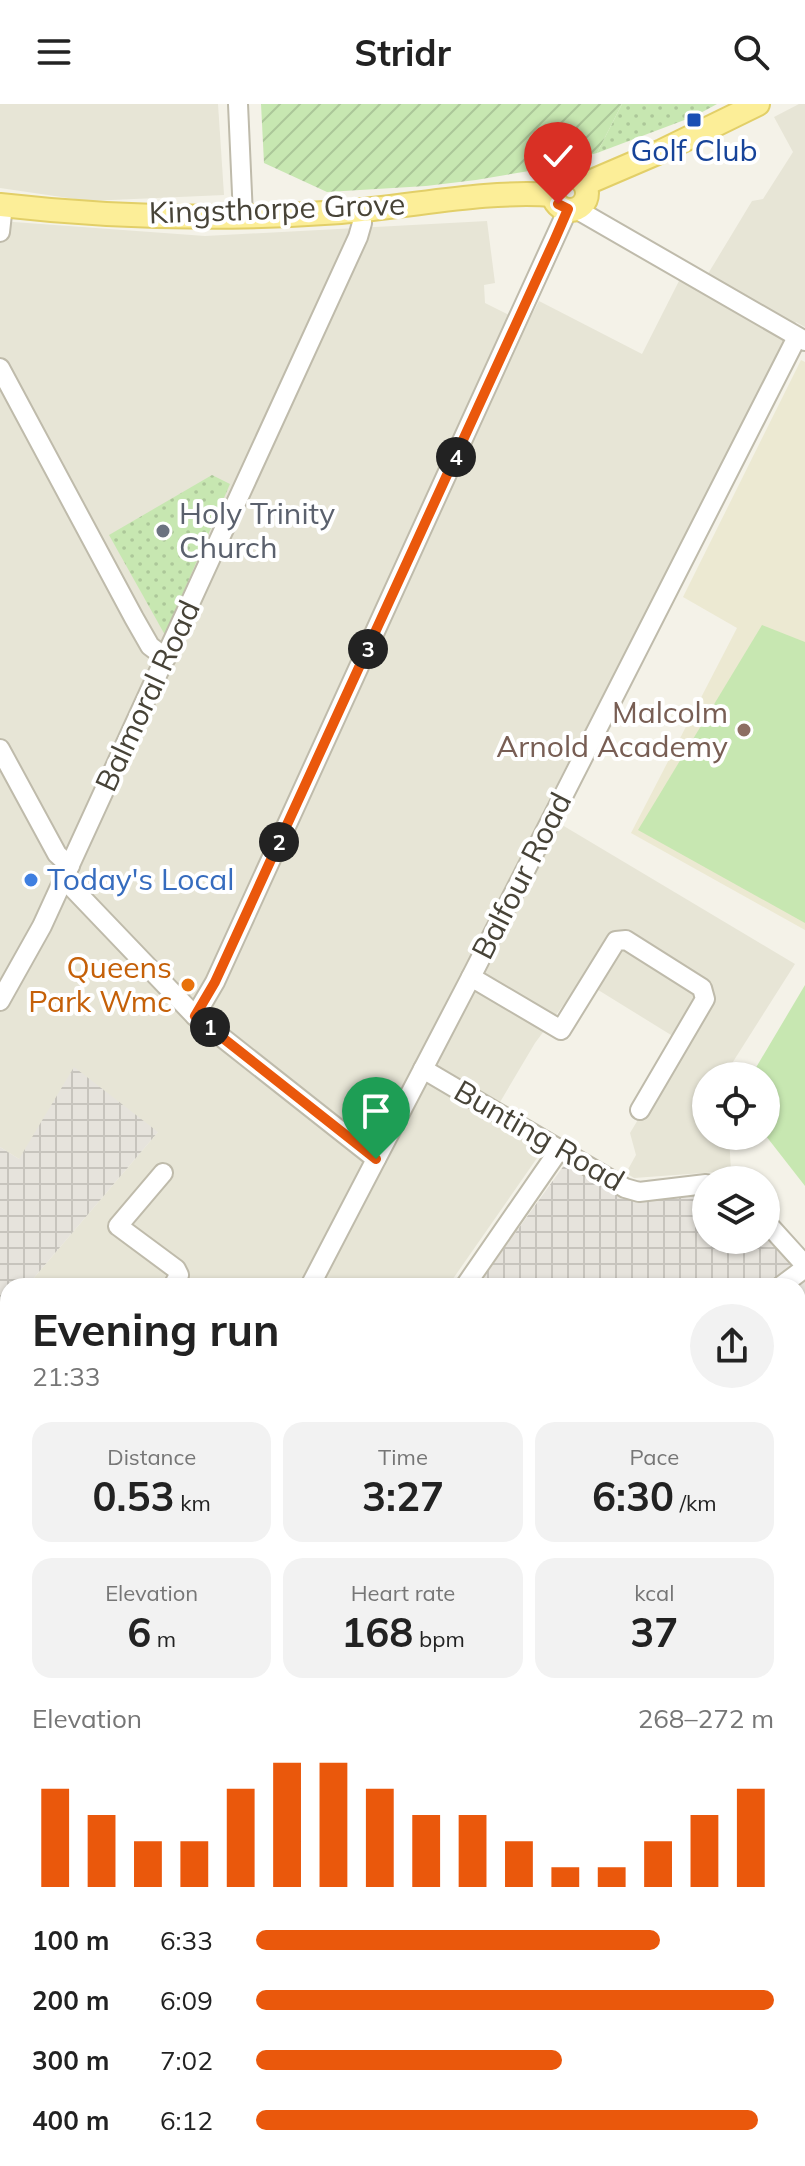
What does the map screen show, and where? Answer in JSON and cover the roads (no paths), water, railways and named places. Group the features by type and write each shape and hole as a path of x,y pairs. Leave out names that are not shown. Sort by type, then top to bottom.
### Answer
{"main road":[{"path":"566,204 555,186 563,178 572,176 585,184 676,145 758,104"},
{"name":"Kingsthorpe Grove","path":"2,205 125,215 243,216 362,210 516,192 566,204"}],"street":[{"path":"238,104 243,216"},
{"path":"195,1016 215,982 566,204 801,339"},
{"path":"0,232 2,205"},
{"name":"Balmoral Road","path":"0,1001 34,943 166,658 358,237 362,210"},
{"name":"Balfour Road","path":"314,1278 801,339"},
{"path":"0,368 150,646 166,658"},
{"path":"0,749 67,872 195,1016 376,1159"},
{"path":"471,977 561,1030 616,941 626,940 702,988 705,999 666,1085 640,1110"},
{"name":"Bunting Road","path":"423,1069 625,1188 639,1192 692,1186"},
{"path":"471,1278 559,1150"},
{"path":"163,1173 118,1226 176,1269 177,1278"},
{"path":"780,1238 805,1267"}],"place":[{"name":"Golf Club","path":"694,120"},
{"name":"Holy Trinity Church","path":"163,531"},
{"name":"Malcolm Arnold Academy","path":"744,730"},
{"name":"Today's Local","path":"31,880"},
{"name":"Queens Park Wmc","path":"188,985"}]}
